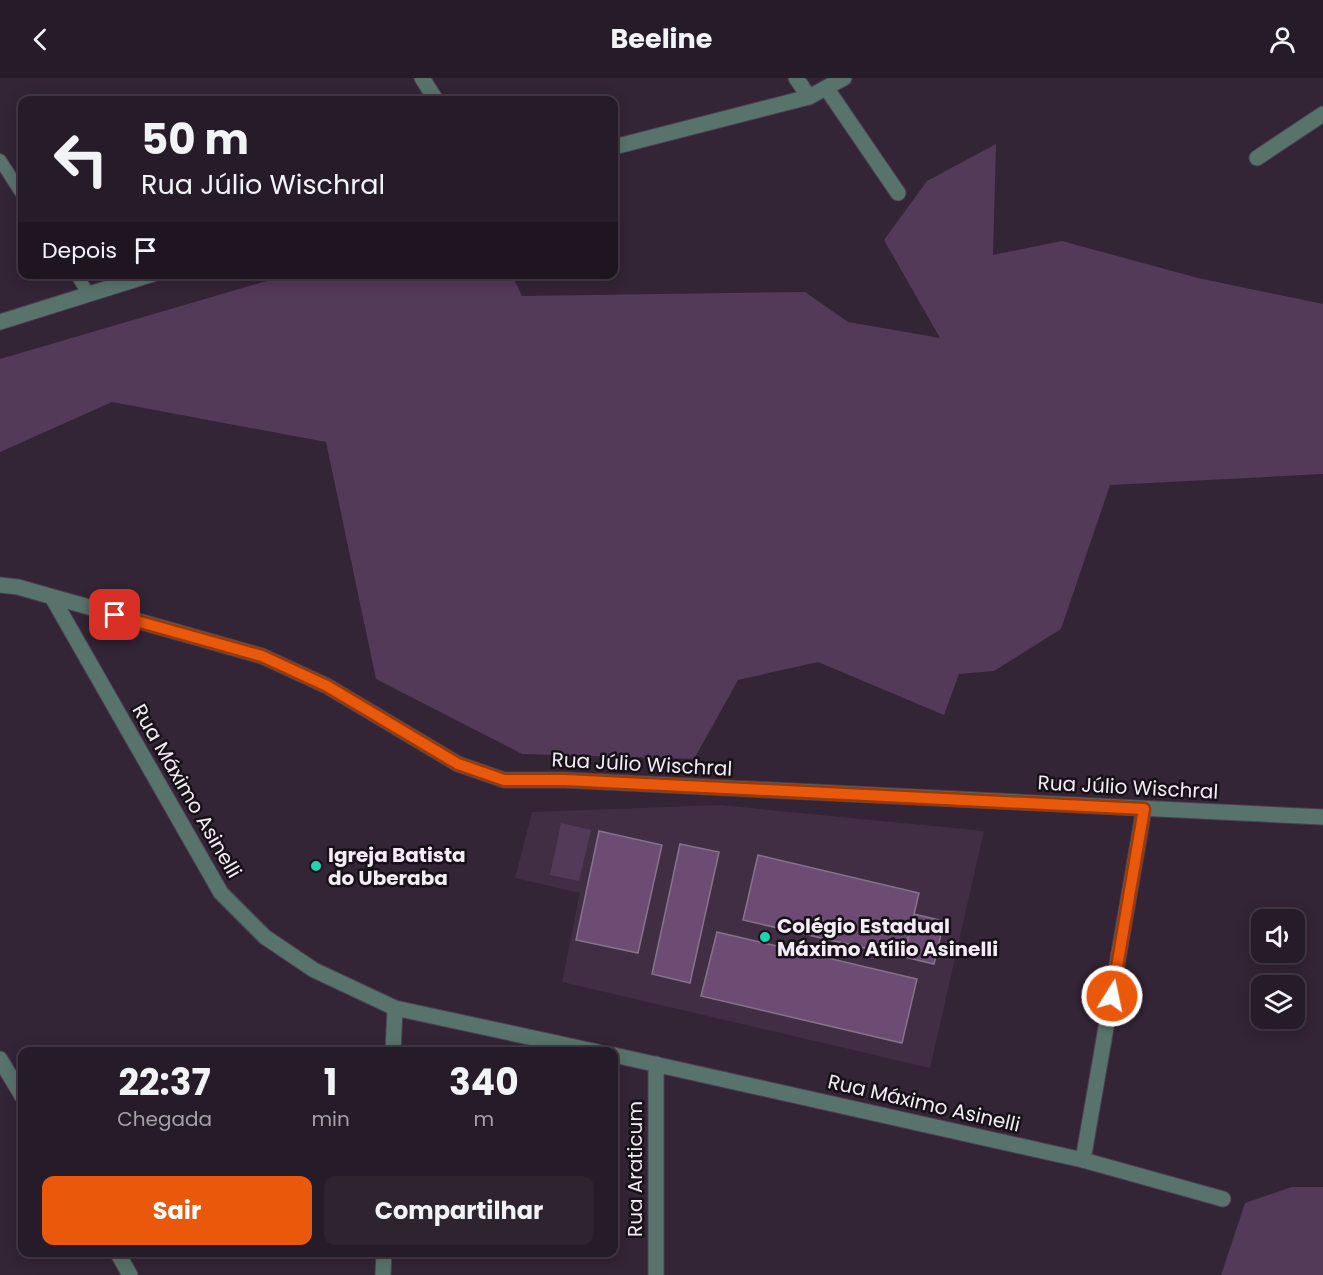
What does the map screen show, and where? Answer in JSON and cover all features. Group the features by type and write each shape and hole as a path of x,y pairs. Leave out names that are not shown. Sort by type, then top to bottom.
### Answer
{"street":[{"path":"422,78 433,96"},
{"path":"796,78 809,97"},
{"path":"618,146 809,97 844,78"},
{"path":"827,89 898,193"},
{"path":"1257,158 1323,114"},
{"path":"0,322 136,279"},
{"name":"Rua Júlio Wischral","path":"0,585 18,587 262,656 327,686 458,764 504,780 565,780 1323,817"},
{"name":"Rua Máximo Asinelli","path":"52,597 221,893 265,937 314,970 395,1008 575,1047"},
{"path":"1083,1160 1144,809"},
{"path":"393,1047 395,1008"},
{"name":"Rua Máximo Asinelli","path":"618,1056 1083,1160 1223,1199"},
{"path":"0,1059 18,1089"},
{"name":"Rua Araticum","path":"656,1064 656,1275"},
{"path":"120,1257 130,1275"},
{"path":"383,1275 384,1257"}],"lane":[{"path":"0,160 18,188"},
{"path":"79,279 88,293"}],"shaded area":[{"path":"996,144 993,255 1062,241 1198,278 1323,304 1323,474 1110,485 1061,629 994,671 959,674 944,715 818,662 738,680 694,759 522,754 376,679 326,442 112,402 0,452 0,359 273,279 514,279 522,296 805,292 848,322 940,338 884,240 927,181"},
{"name":"Colégio Estadual Máximo Atílio Asinelli","path":"720,805 984,831 930,1068 562,982 580,893 515,878 532,812"},
{"path":"561,823 591,830 579,881 550,875"},
{"path":"1292,1187 1323,1187 1323,1275 1221,1275 1245,1203"}],"building":[{"path":"599,831 662,845 638,953 576,940"},
{"path":"680,844 719,852 690,983 652,974"},
{"path":"758,855 919,893 904,957 743,920"},
{"path":"914,914 944,921 934,964 904,957"},
{"path":"717,932 917,979 902,1043 701,996"}],"place":[{"name":"Igreja Batista do Uberaba","path":"316,866"},
{"name":"Colégio Estadual Máximo Atílio Asinelli","path":"765,937"}],"route":[{"path":"115,615 262,656 327,686 458,764 504,780 565,780 1144,809 1112,996"}]}
